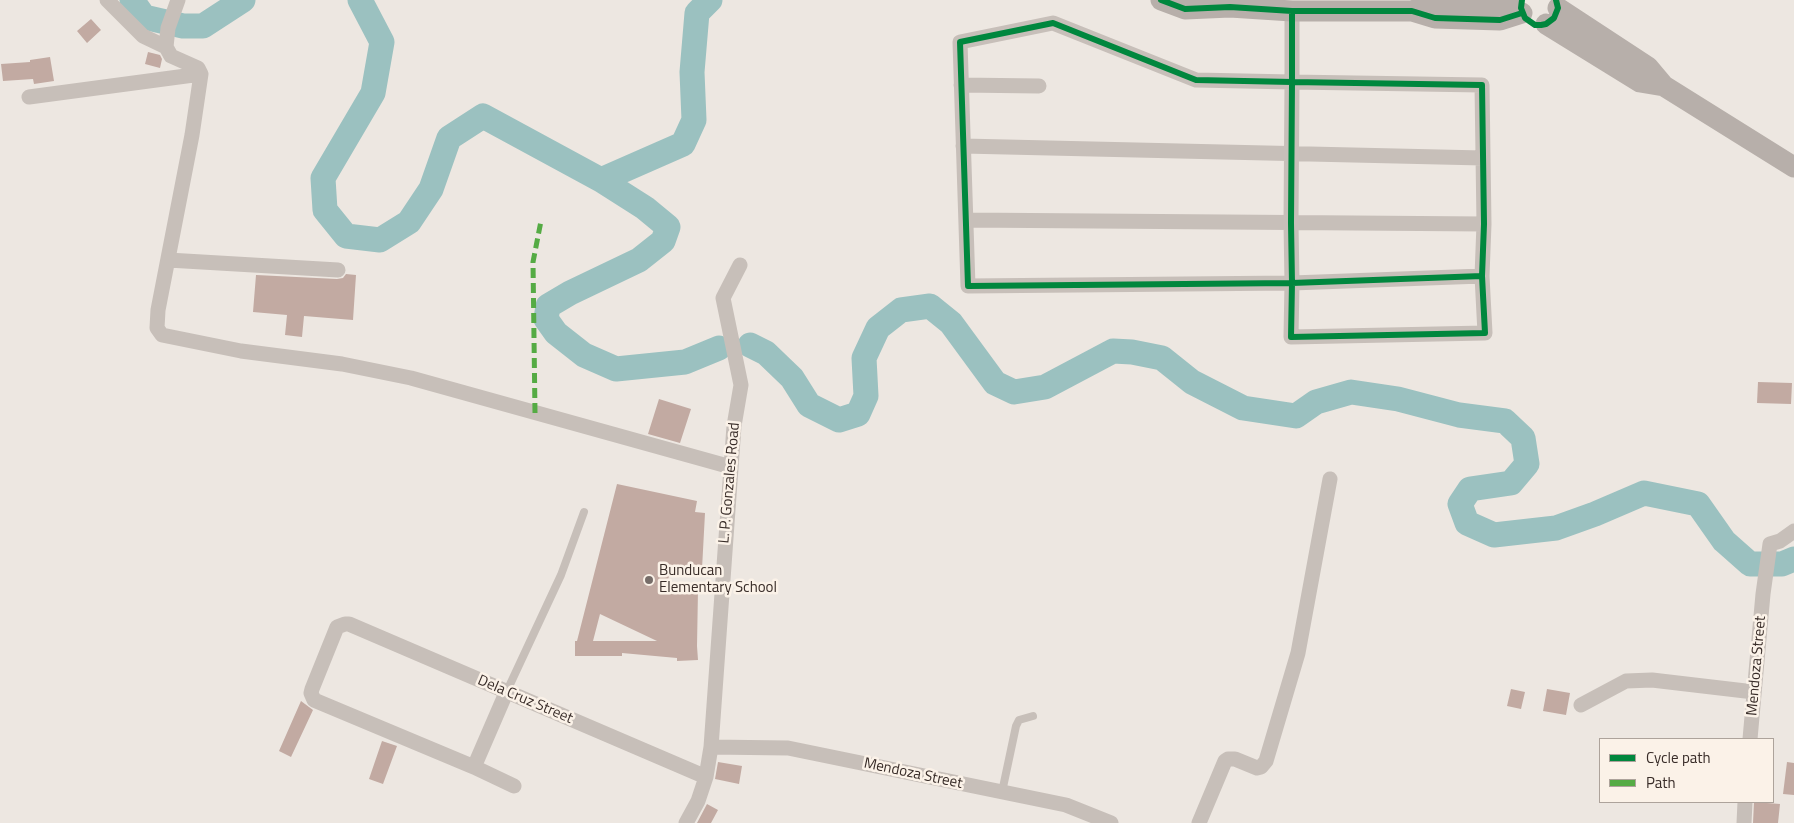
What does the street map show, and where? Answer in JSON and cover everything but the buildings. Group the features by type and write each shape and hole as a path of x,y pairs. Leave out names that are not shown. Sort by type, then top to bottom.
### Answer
{"main road":[{"path":"1161,0 1185,9 1221,4 1292,11 1412,11 1436,2 1484,6 1518,4 1525,18 1535,25 1555,7 1640,82 1664,86 1794,167"}],"street":[{"path":"107,0 143,36 166,47"},
{"path":"178,2 168,28 166,47 171,56 195,66 201,74 192,135 158,310 157,328 162,335 241,351 342,364 411,378 731,467"},
{"path":"1292,11 1292,82 1292,282 1291,337 1485,333 1482,276 1484,224 1482,85 1292,82 1196,80 1053,24 960,42 968,286 1292,282 1482,276"},
{"path":"29,97 201,74"},
{"path":"961,85 1039,86"},
{"path":"964,146 1483,158"},
{"path":"966,220 1484,224"},
{"path":"168,260 338,270"},
{"name":"L. P. Gonzales Road","path":"686,823 698,801 712,747 734,426 741,385 723,298 740,265"},
{"path":"1200,823 1225,761 1236,759 1256,768 1261,767 1266,761 1298,653 1330,479"},
{"name":"Mendoza Street","path":"1750,738 1763,594 1770,544 1780,541 1794,531"},
{"name":"Dela Cruz Street","path":"474,767 314,700 311,693 312,689 337,627 345,624 706,776"},
{"path":"1581,705 1626,681 1652,680 1754,692"},
{"path":"506,693 474,767 514,786"},
{"name":"Mendoza Street","path":"712,747 788,748 1066,805 1112,823"},
{"path":"1744,823 1745,803"}],"lane":[{"path":"506,693 560,575 584,512"},
{"path":"1002,792 1016,726 1019,720 1033,716"}],"waterway":[{"path":"132,0 144,17 183,26 203,26 243,0"},
{"path":"360,0 382,42 373,93 323,178 325,210 346,236 380,240 409,222 431,189 449,138 483,116 601,180 645,208 668,227 663,241 639,260 570,293 548,306 546,319 556,333 584,355 616,369 685,362 719,348"},
{"path":"601,180 683,144 694,120 692,72 697,13 710,0"},
{"path":"750,345 766,353 792,378 809,405 839,420 858,414 866,396 864,358 878,328 901,310 930,306 951,323 995,383 1014,392 1045,387 1113,351 1132,352 1162,358 1192,382 1243,408 1296,416 1316,402 1351,392 1398,399 1459,415 1505,421 1523,438 1527,464 1511,483 1470,489 1460,504 1467,523 1494,535 1556,528 1644,493 1698,504 1724,541 1750,564 1782,564 1794,559"}],"marked path":[{"path":"535,413 533,262 541,221"}],"cycle path":[{"path":"1161,0 1185,9 1230,7 1292,11 1412,11 1435,18 1500,20 1522,13"},
{"path":"1522,0 1521,8 1525,18 1535,25 1546,24 1554,18 1558,8 1556,0"},
{"path":"1292,11 1292,82 1291,223 1292,283 1291,337 1485,333 1482,276 1484,224 1482,85 1292,82 1196,80 1053,23 960,42 968,286 1292,283 1482,276"}],"place":[{"name":"Bunducan Elementary School","path":"649,580"}]}
